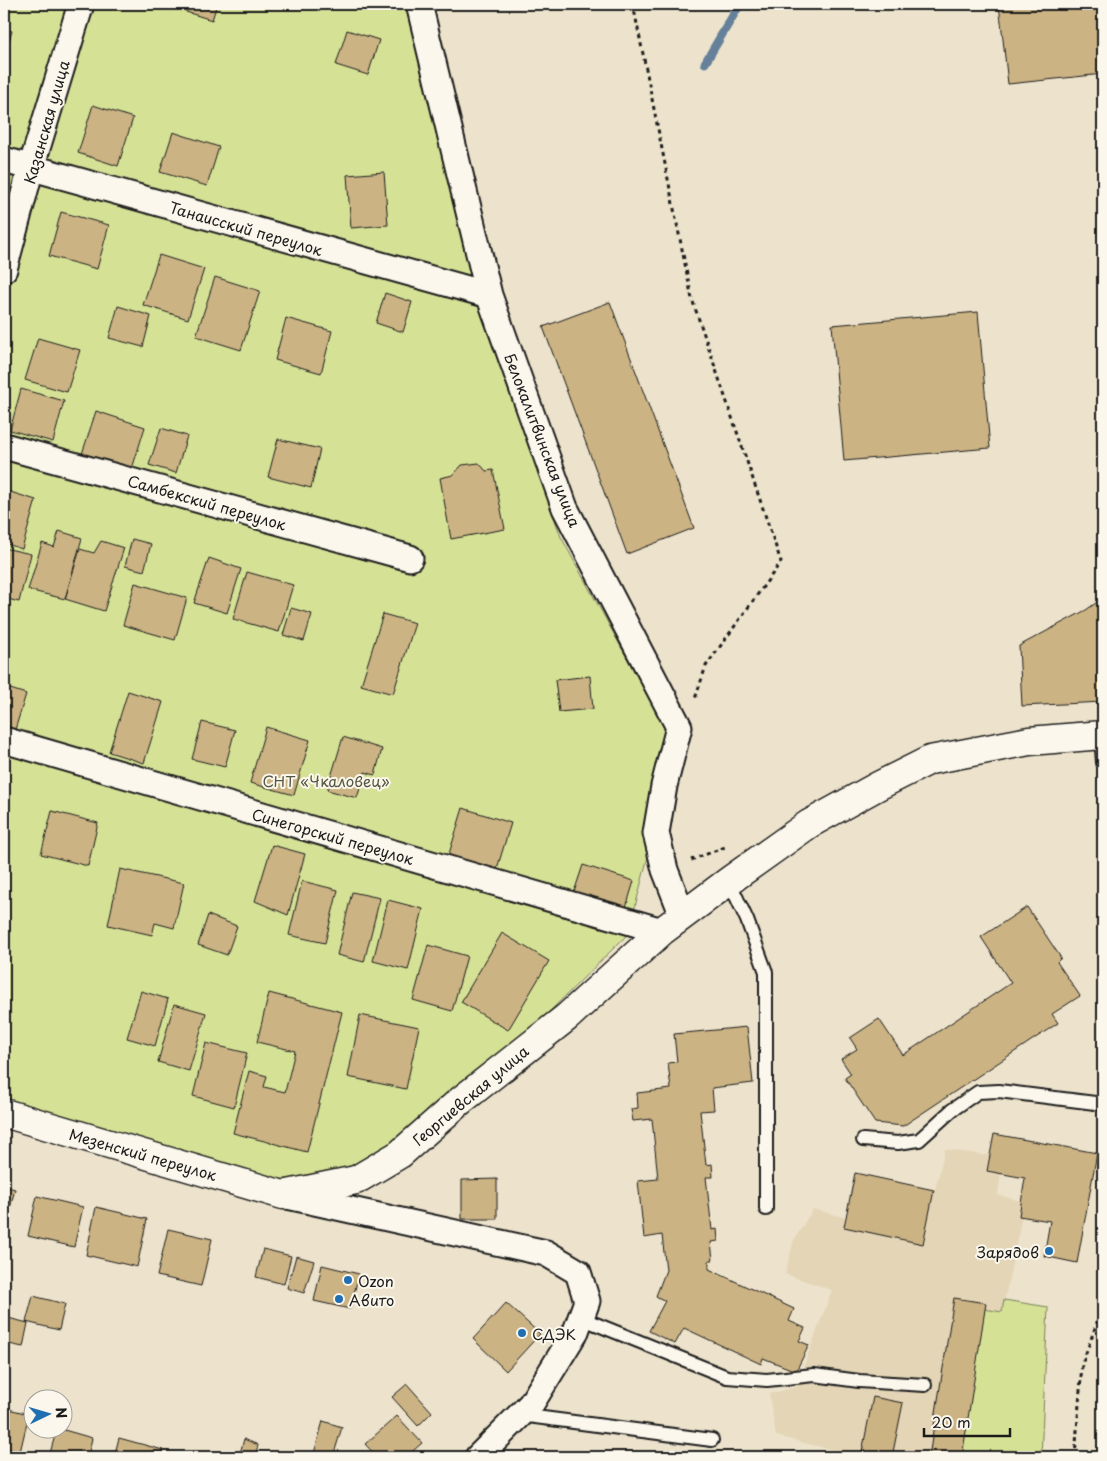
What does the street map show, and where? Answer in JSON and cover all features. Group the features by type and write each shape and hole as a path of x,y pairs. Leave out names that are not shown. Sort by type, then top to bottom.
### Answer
{"street":[{"name":"Казанская улица","path":"4,269 31,168 80,4"},
{"name":"Белокалитвинская улица","path":"419,4 489,295 565,508 679,727 664,786 656,833 665,870 673,923"},
{"name":"Танаисский переулок","path":"4,160 489,295"},
{"name":"Самбекский переулок","path":"4,446 410,558"},
{"name":"Георгиевская улица","path":"283,1195 356,1180 400,1154 459,1102 567,1016 673,923 809,824 930,760 1029,741 1102,735"},
{"name":"Синегорский переулок","path":"4,740 673,923"},
{"name":"Мезенский переулок","path":"4,1113 283,1195"},
{"path":"283,1195 546,1253 578,1272 587,1301 576,1332 531,1404 478,1457"}],"lane":[{"path":"1102,735 1103,763"},
{"path":"729,881 747,920 766,972 766,1209"},
{"path":"863,1140 898,1143 919,1140 952,1110 978,1092 999,1090 1103,1104"},
{"path":"581,1318 727,1377 767,1380 814,1375 859,1381 925,1386"},
{"path":"520,1415 712,1440"}],"path":[{"path":"633,4 692,300 780,562 706,666 694,704"},
{"path":"1075,1457 1082,1364 1103,1306"}],"shaded area":[{"path":"945,1149 1003,1158 998,1195 1025,1202 1002,1312 984,1309 956,1457 837,1457 837,1451 776,1436 769,1394 796,1387 832,1290 785,1274 794,1240 813,1209 895,1231 910,1188 934,1194"}],"green space":[{"name":"СНТ «Чкаловец»","path":"4,4 418,4 483,319 561,537 676,748 628,934 400,1159 344,1179 272,1179 4,1100"},
{"path":"1004,1300 1048,1307 1041,1457 956,1457 984,1309 1002,1312"}],"building":[{"path":"188,4 217,4 212,20 186,12"},
{"path":"999,4 1103,4 1103,74 1008,84"},
{"path":"4,28 12,31 4,58"},
{"path":"347,30 379,40 368,75 336,65"},
{"path":"93,105 133,118 118,166 78,153"},
{"path":"173,132 219,147 207,186 160,172"},
{"path":"384,172 388,225 351,228 347,175"},
{"path":"61,212 109,225 97,269 49,256"},
{"path":"159,255 204,269 188,319 143,305"},
{"path":"215,277 260,291 241,350 196,336"},
{"path":"385,293 412,302 403,332 376,323"},
{"path":"610,302 694,528 627,554 543,327"},
{"path":"118,306 151,316 143,347 109,338"},
{"path":"978,312 990,448 844,461 832,325"},
{"path":"286,318 332,331 321,373 275,360"},
{"path":"38,338 80,350 67,392 25,380"},
{"path":"21,389 64,401 53,442 10,430"},
{"path":"96,411 145,427 132,469 82,454"},
{"path":"161,428 187,436 176,473 149,465"},
{"path":"278,439 320,449 311,488 268,477"},
{"path":"479,463 486,471 493,470 505,529 451,539 440,478 453,475 462,465"},
{"path":"4,490 36,500 22,549 4,543"},
{"path":"59,531 82,538 65,599 28,590 42,543 54,547"},
{"path":"132,539 151,544 144,571 125,566"},
{"path":"101,541 124,548 104,611 65,599 80,549 94,553"},
{"path":"4,548 31,554 19,602 4,598"},
{"path":"209,558 241,569 227,613 194,603"},
{"path":"247,572 293,585 279,632 233,619"},
{"path":"135,583 187,598 175,640 123,625"},
{"path":"1103,598 1103,702 1022,706 1019,646 1086,610"},
{"path":"291,608 312,614 304,641 283,635"},
{"path":"383,614 415,623 393,694 361,685"},
{"path":"590,676 593,709 559,712 555,680"},
{"path":"4,687 26,694 14,733 4,730"},
{"path":"128,691 163,702 144,763 109,752"},
{"path":"202,722 235,730 225,767 192,759"},
{"path":"266,727 310,740 294,795 250,783"},
{"path":"343,737 382,749 375,775 365,772 357,798 327,790"},
{"path":"463,808 511,823 496,872 448,857"},
{"path":"52,811 98,823 88,866 41,854"},
{"path":"272,845 305,854 288,915 255,901"},
{"path":"583,865 634,881 625,911 573,895"},
{"path":"120,869 184,883 174,928 155,923 152,935 108,925"},
{"path":"302,881 338,890 325,943 289,935"},
{"path":"352,892 380,898 364,962 337,955"},
{"path":"388,900 423,909 408,970 373,961"},
{"path":"1027,907 1061,958 1057,962 1080,996 1052,1014 1058,1023 903,1126 875,1123 845,1078 851,1074 841,1059 857,1049 850,1038 879,1019 903,1055 1011,983 981,937"},
{"path":"208,915 237,926 227,955 198,945"},
{"path":"502,933 549,961 508,1030 461,1002"},
{"path":"428,945 467,956 452,1011 413,1000"},
{"path":"141,991 168,999 155,1046 127,1038"},
{"path":"269,993 342,1012 307,1152 233,1133 249,1071 267,1076 264,1087 285,1092 295,1051 257,1042"},
{"path":"174,1004 206,1013 189,1071 158,1062"},
{"path":"360,1015 419,1027 406,1089 348,1077"},
{"path":"747,1027 753,1083 712,1088 714,1110 700,1111 706,1165 712,1164 713,1177 706,1177 712,1230 717,1229 718,1241 711,1242 713,1260 709,1260 709,1269 794,1309 789,1321 805,1328 799,1341 809,1345 796,1371 763,1358 761,1364 684,1328 675,1344 649,1331 665,1301 656,1296 666,1270 662,1235 644,1238 638,1181 658,1179 652,1119 633,1121 631,1109 638,1108 637,1093 671,1089 668,1063 677,1062 674,1034"},
{"path":"206,1043 247,1053 234,1107 193,1096"},
{"path":"994,1134 1097,1153 1077,1263 1044,1256 1050,1221 1019,1216 1025,1178 987,1171"},
{"path":"855,1173 934,1190 923,1244 844,1227"},
{"path":"497,1179 497,1219 462,1219 462,1180"},
{"path":"4,1186 15,1189 7,1220 4,1219"},
{"path":"37,1196 83,1207 74,1247 28,1236"},
{"path":"96,1207 147,1219 137,1267 86,1255"},
{"path":"168,1229 212,1239 201,1286 157,1276"},
{"path":"263,1249 291,1256 284,1284 256,1277"},
{"path":"296,1256 314,1261 304,1293 287,1288"},
{"path":"322,1265 359,1274 350,1309 314,1301"},
{"path":"33,1296 65,1304 59,1330 26,1322"},
{"path":"954,1298 986,1303 962,1457 929,1457"},
{"path":"506,1303 540,1334 506,1371 473,1339"},
{"path":"4,1317 28,1323 23,1347 4,1343"},
{"path":"407,1384 432,1412 418,1426 392,1397"},
{"path":"873,1397 903,1403 892,1457 861,1457"},
{"path":"4,1408 22,1412 23,1438 20,1452 4,1448"},
{"path":"397,1416 422,1443 406,1457 377,1457 365,1444"},
{"path":"323,1421 342,1427 333,1457 313,1457"},
{"path":"72,1432 92,1438 88,1457 49,1457 54,1438 72,1438"},
{"path":"119,1438 163,1450 162,1457 114,1457"},
{"path":"244,1439 258,1445 255,1457 239,1457"}],"waterway":[{"path":"705,63 740,4"}],"place":[{"name":"Зарядов","path":"1049,1251"},
{"name":"Ozon","path":"348,1280"},
{"name":"Авито","path":"339,1299"},
{"name":"СДЭК","path":"522,1333"}]}
